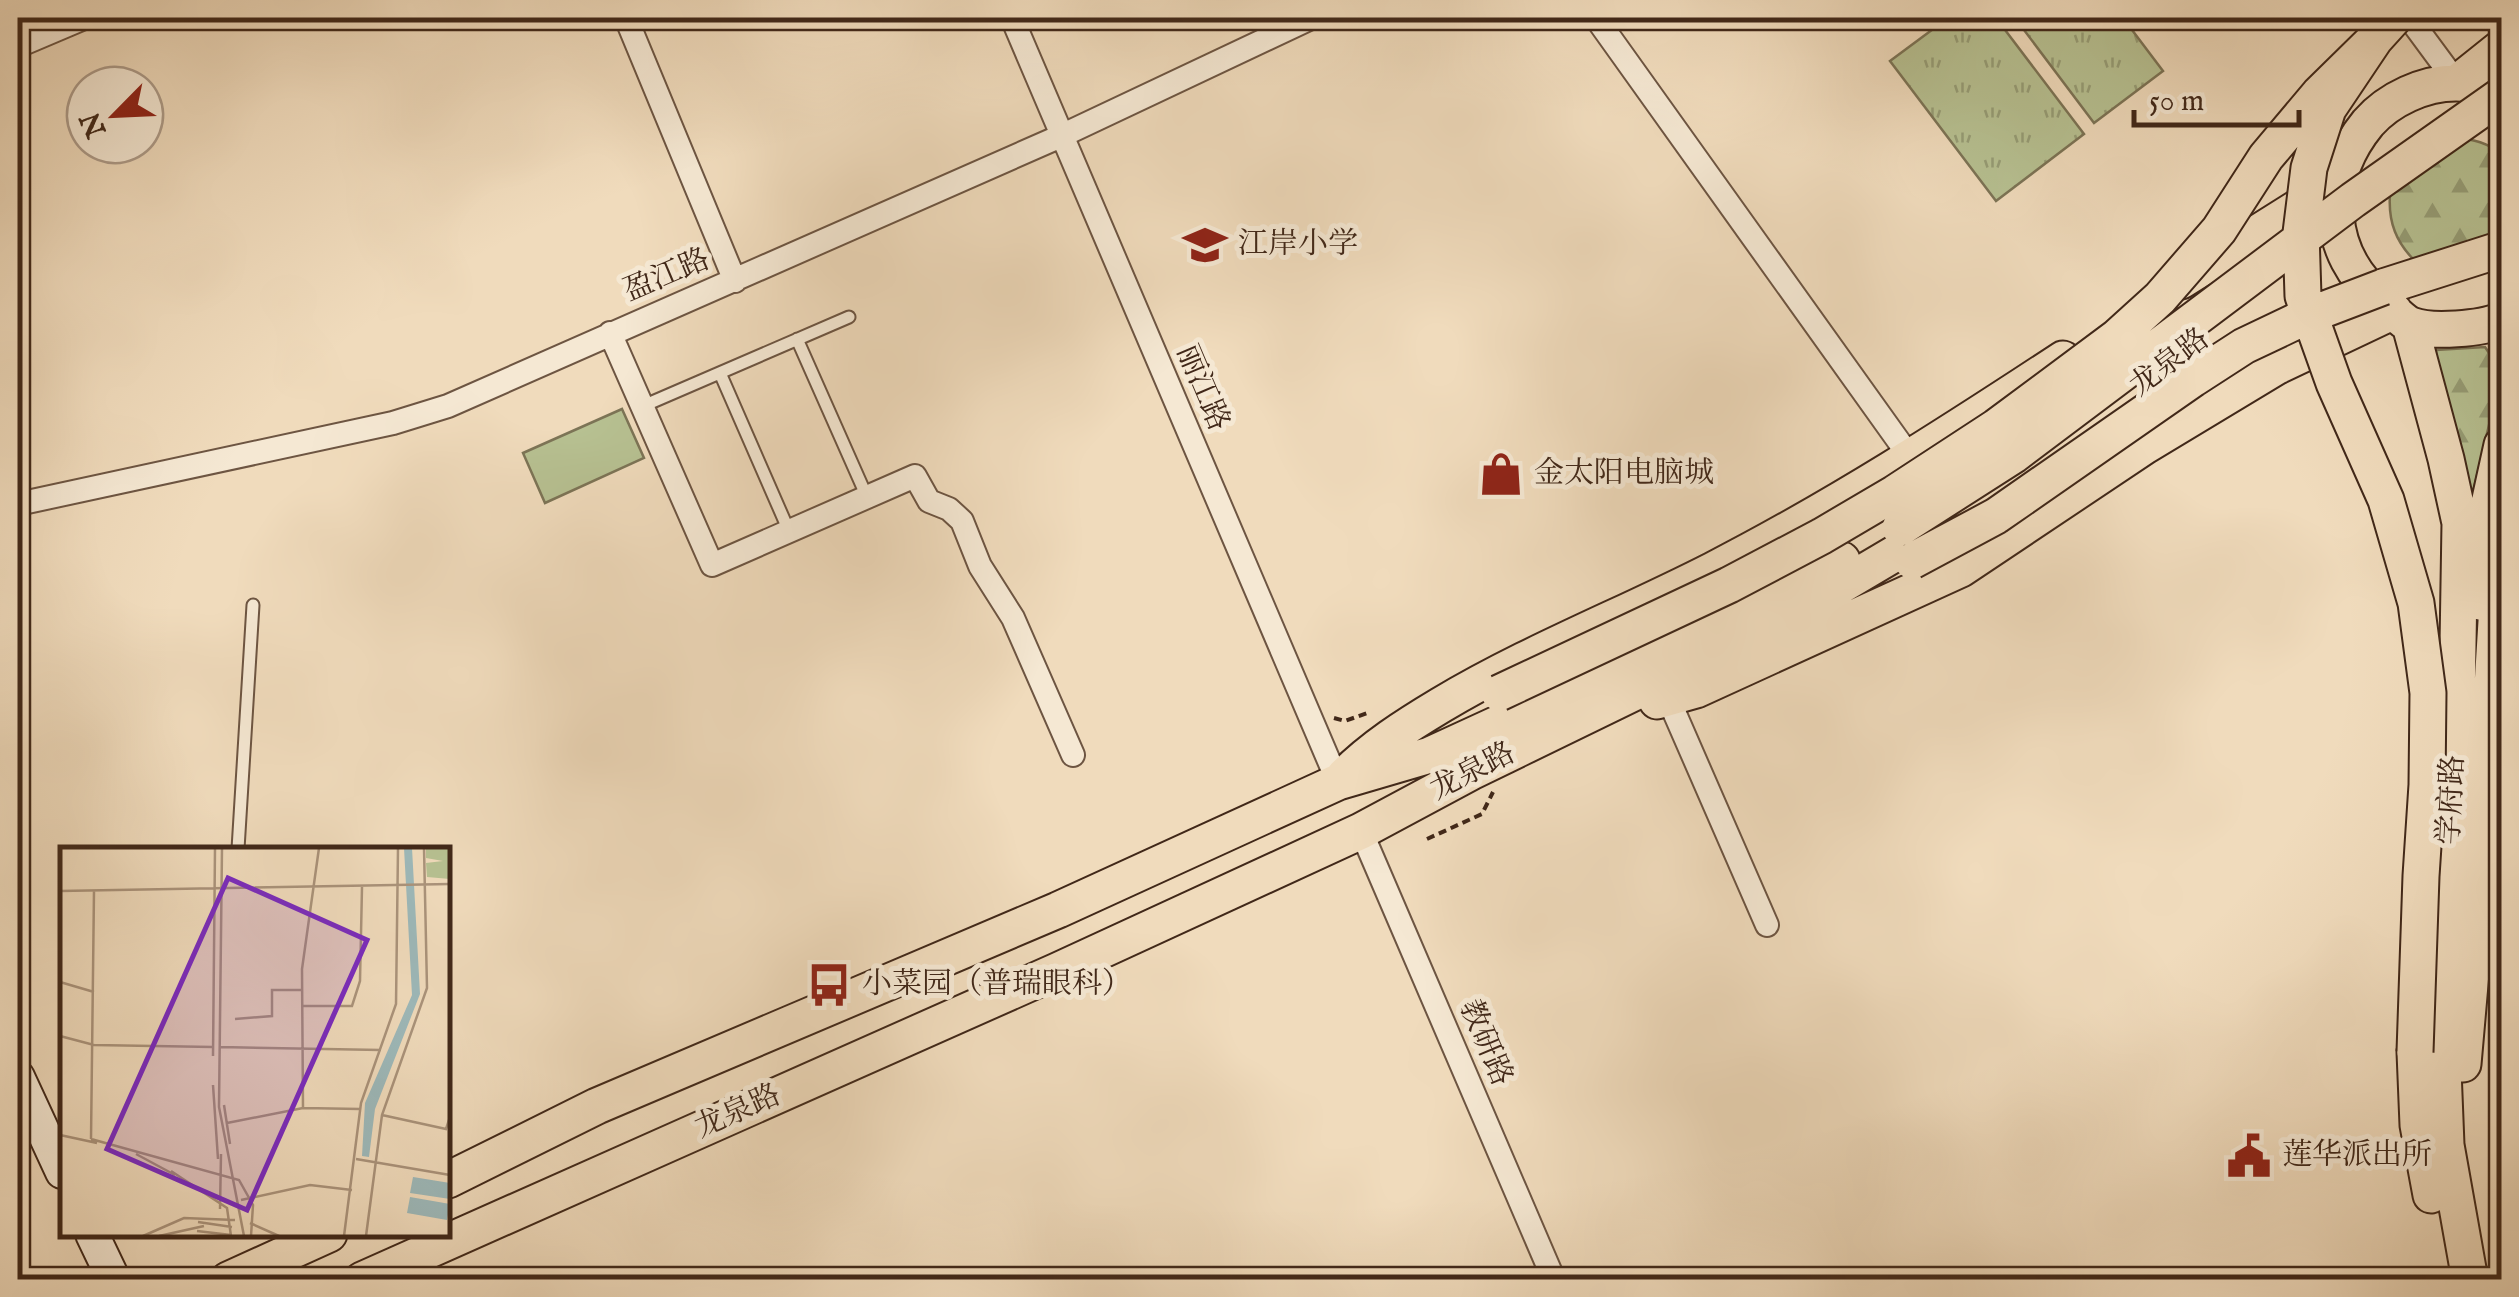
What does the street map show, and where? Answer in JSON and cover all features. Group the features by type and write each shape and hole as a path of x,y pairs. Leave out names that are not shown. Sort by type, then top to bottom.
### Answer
{"main road":[{"path":"1338,782 1500,693 1729,585 1822,536 1996,428 2118,337 2172,284 2219,230 2266,157 2384,28"},
{"path":"2384,28 2328,109 2309,168 2301,232 2304,296 2334,383 2386,500 2416,603 2428,693 2415,1052 2418,1125 2450,1280"},
{"path":"2457,82 2502,47"},
{"path":"2502,93 2457,82 2416,90 2379,111 2352,144 2337,183 2336,220 2346,256 2366,287 2402,318 2452,329 2489,326 2502,320"},
{"name":"龙泉路","path":"362,1280 1058,971 1361,831 1471,772 1782,621 1868,585 1908,545 2014,455 2502,93"},
{"name":"龙泉路","path":"450,1179 596,1106 1058,910 1338,782 1430,755 1728,618 1908,545 2026,470 2365,216 2502,119"},
{"path":"1338,782 1397,732 1485,678 1710,572 1806,522 2337,183"},
{"path":"1908,545 1996,516 2244,346 2383,287 2502,249"},
{"path":"1592,714 1696,690 1961,569 2145,446 2276,367 2402,318"},
{"name":"学府路","path":"2402,318 2446,459 2460,523 2457,705 2440,994 2446,1145 2470,1280"},
{"name":"学府路","path":"2485,1280 2461,1143 2455,994 2487,513 2502,445"},
{"name":"学府路","path":"2461,1143 2463,1044 2482,848 2502,542"},
{"path":"18,1077 60,1168"},
{"path":"93,1237 114,1280"},
{"path":"228,1280 322,1237"}],"street":[{"path":"18,46 84,18"},
{"path":"626,18 734,281"},
{"name":"丽江路","path":"1012,18 1338,782"},
{"name":"盈江路","path":"18,504 393,423 448,406 1061,136 1311,18"},
{"path":"1596,18 1910,457"},
{"path":"2409,18 2457,82"},
{"path":"610,333 712,565 915,476 929,501 949,509 962,522 980,566 1013,618 1073,755"},
{"path":"1668,698 1767,925"},
{"name":"教研路","path":"1361,831 1554,1280"}],"lane":[{"path":"643,406 850,317"},
{"path":"797,339 867,496"},
{"path":"720,373 789,531"},
{"path":"238,847 253,606"}],"path":[{"path":"1328,705 1334,719 1345,721 1370,712"},
{"path":"1427,839 1482,814"}],"green space":[{"path":"1948,18 1996,18 2084,134 1996,201 1890,61"},
{"path":"2015,18 2123,18 2163,71 2094,123"},
{"path":"2456,138 2480,142 2502,154 2501,261 2417,263 2395,232 2390,194"},
{"path":"2485,347 2501,375 2471,500 2437,373 2436,350"},
{"path":"622,409 644,458 545,503 523,453"}],"place":[{"name":"江岸小学","path":"1205,245"},
{"name":"金太阳电脑城","path":"1501,474"},
{"name":"小菜园（普瑞眼科）","path":"829,985"},
{"name":"莲华派出所","path":"2249,1156"}]}
